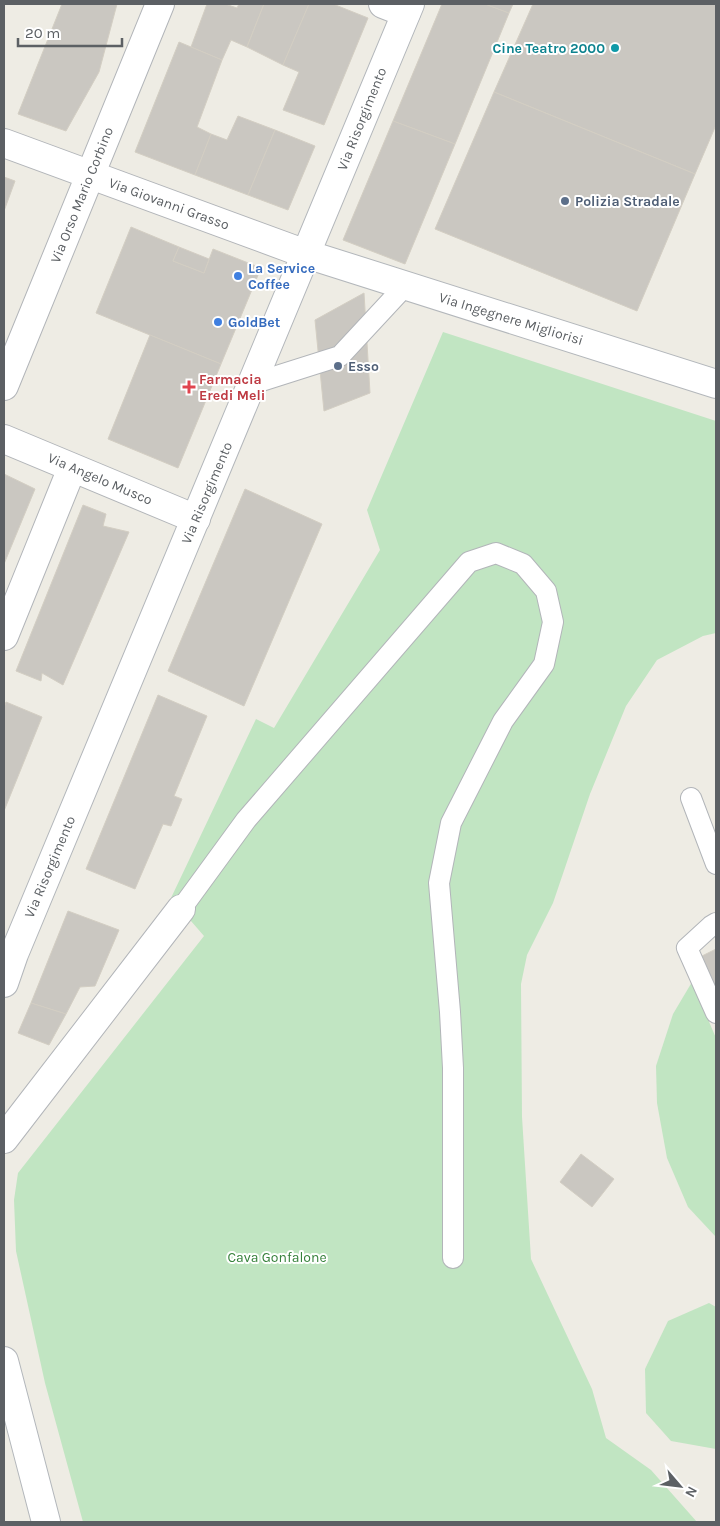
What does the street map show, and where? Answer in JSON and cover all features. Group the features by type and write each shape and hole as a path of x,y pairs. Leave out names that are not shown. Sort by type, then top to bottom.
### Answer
{"street":[{"name":"Via Orso Mario Corbino","path":"4,386 160,4"},
{"name":"Via Risorgimento","path":"4,983 9,952 196,520 306,254 399,7"},
{"name":"Via Giovanni Grasso","path":"4,143 306,254"},
{"name":"Via Ingegnere Migliorisi","path":"306,254 716,384"},
{"name":"Via Angelo Musco","path":"4,439 196,520"},
{"path":"4,636 72,468"},
{"path":"4,1139 180,909"},
{"path":"4,1365 46,1522"}],"lane":[{"path":"252,384 340,356 405,286"},
{"path":"180,909 246,820 469,562 496,553 523,564 546,591 553,622 544,664 503,721 451,823 439,884 453,1068 453,1258"},
{"path":"691,798 716,864"},
{"path":"716,924 711,926 687,948 716,1012"}],"green space":[{"name":"Cava Gonfalone","path":"443,332 716,421 716,633 703,636 657,660 626,706 590,794 553,903 527,955 521,984 522,1117 531,1259 592,1389 606,1438 651,1470 697,1522 83,1522 45,1383 16,1251 14,1200 18,1173 204,936 171,898 256,719 274,728 380,550 367,510"},
{"path":"692,982 716,1038 716,1237 688,1207 667,1158 657,1103 656,1066 673,1014"},
{"path":"709,1303 716,1307 716,1449 671,1441 646,1413 645,1369 668,1321"}],"building":[{"path":"62,4 117,4 99,72 66,131 18,114"},
{"path":"207,4 225,4 237,8 239,4 264,4 247,47 231,40 222,60 191,47"},
{"path":"264,4 309,4 283,65 247,47"},
{"path":"309,4 333,4 368,18 324,125 283,110 299,72 283,65"},
{"path":"442,4 485,4 509,13 455,144 393,121"},
{"path":"485,4 513,4 509,13"},
{"name":"Cine Teatro 2000","path":"533,4 716,4 716,125 695,174 494,92"},
{"path":"179,42 222,60 197,127 211,134 195,175 135,152"},
{"name":"Polizia Stradale","path":"494,92 695,174 637,311 435,229"},
{"path":"238,116 275,130 248,195 195,175 211,134 227,140"},
{"path":"393,121 455,144 405,264 343,240"},
{"path":"275,130 315,146 288,210 248,195"},
{"path":"4,177 15,181 4,211"},
{"path":"131,227 179,247 173,261 204,273 213,249 261,268 221,364 96,313"},
{"path":"179,247 209,259 204,273 173,261"},
{"path":"364,293 370,393 324,411 315,320"},
{"path":"150,335 221,364 178,468 108,439"},
{"path":"4,474 35,489 4,564"},
{"path":"245,489 322,524 244,706 168,671"},
{"path":"83,505 106,514 103,526 129,532 63,685 42,673 41,681 16,671"},
{"path":"158,695 207,716 174,796 182,799 171,826 163,824 135,889 86,869"},
{"path":"6,702 42,717 4,811 4,708"},
{"path":"68,911 119,930 95,986 80,987 66,1014 31,1003"},
{"path":"716,949 716,989 702,956"},
{"path":"31,1003 66,1014 49,1045 18,1033"},
{"path":"581,1154 614,1179 592,1207 560,1182"}],"place":[{"name":"Cine Teatro 2000","path":"615,48"},
{"name":"Polizia Stradale","path":"565,201"},
{"name":"La Service Coffee","path":"238,276"},
{"name":"GoldBet","path":"218,322"},
{"name":"Esso","path":"338,366"},
{"name":"Farmacia Eredi Meli","path":"189,387"}]}
